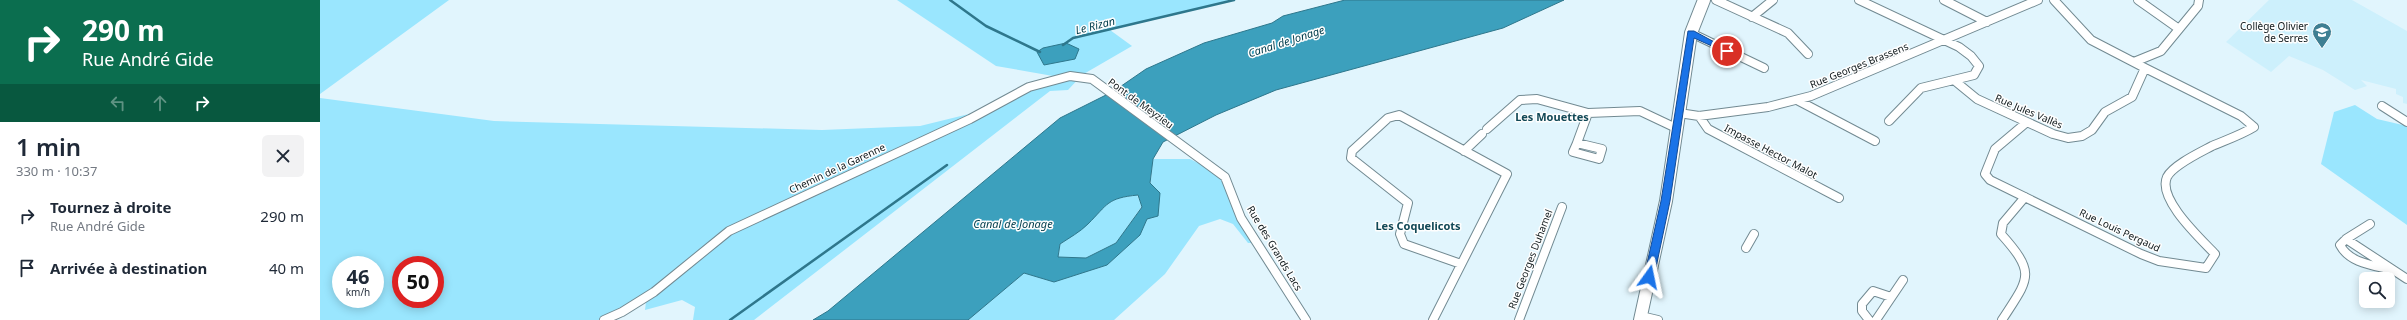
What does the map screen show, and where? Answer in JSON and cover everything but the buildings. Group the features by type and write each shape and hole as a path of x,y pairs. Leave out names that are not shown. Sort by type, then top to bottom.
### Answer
{"main road":[{"path":"1641,318 1666,201 1684,69 1691,33 1704,0"}],"street":[{"path":"1716,0 1788,33 1808,54"},
{"path":"1752,16 1773,0"},
{"path":"1859,0 1945,41 1971,56 1979,66 1974,75 1955,81 1921,88 1889,121"},
{"path":"1944,0 1986,22"},
{"name":"Rue Georges Brassens","path":"1679,113 1699,116 1768,107 1797,100 1848,82 2038,0"},
{"path":"2054,0 2091,40 2145,68"},
{"path":"2138,0 2179,29"},
{"path":"2134,62 2161,51 2198,6 2200,0"},
{"path":"1691,33 1764,68"},
{"name":"Rue Jules Vallès","path":"1955,81 1971,96 2053,134 2068,138 2082,136 2092,130 2105,112 2132,97 2145,68"},
{"name":"Rue Louis Pergaud","path":"2027,122 1995,148 1988,158 1984,174 1990,180 2141,254 2159,261 2206,268 2215,254 2182,219 2172,203 2164,185 2167,176 2179,166 2213,146 2237,138 2254,127 2241,116 2145,68"},
{"name":"Chemin de la Garenne","path":"604,320 621,317 643,301 709,244 750,220 970,119 1029,87 1053,79 1070,76 1088,78 1096,83"},
{"name":"Pont de Meyzieu","path":"1096,83 1174,139"},
{"path":"1464,151 1520,100 1536,99 1588,113 1640,111 1676,128"},
{"path":"1797,100 1874,141"},
{"path":"2382,106 2407,122"},
{"path":"1577,143 1588,113"},
{"path":"1433,320 1507,174 1399,115 1388,118 1352,151 1351,158 1408,203 1400,234 1404,244 1461,264"},
{"name":"Impasse Hector Malot","path":"1699,116 1708,129 1839,198"},
{"name":"Rue des Grands Lacs","path":"1174,139 1225,177 1241,218 1306,320"},
{"path":"2002,320 2027,278 2026,264 2001,234 2002,228 2003,223 2025,197"},
{"name":"Rue Georges Duhamel","path":"1519,320 1562,207"},
{"path":"2370,224 2346,239 2340,245 2341,249 2367,264 2392,270 2407,279"},
{"path":"1746,248 1754,234"},
{"path":"1876,320 1903,280"},
{"path":"1869,320 1862,311 1862,304 1873,291 1877,291 1892,297"},
{"path":"1641,318 1658,320"}],"shaded area":[{"path":"320,0 449,0 320,94"},
{"path":"897,0 1236,0 1110,30 1132,46 1082,75 1068,90 1050,91 754,320 693,320 695,307 682,300 645,310 646,302 611,320 320,320 320,98 494,121 822,130 920,126 973,113 1027,85 1053,76 996,66"},
{"name":"Collège Olivier de Serres","path":"2269,0 2352,0 2407,31 2407,104 2403,103 2403,97 2396,94 2396,89 2361,80 2367,86 2355,90 2323,70 2289,56 2271,72 2226,42"},
{"path":"2355,105 2377,119 2407,126 2407,225 2321,164 2334,112"},
{"path":"1153,159 1190,159 1206,167 1221,179 1238,218 1254,243 1248,243 1233,224 1220,219 1199,226 1165,274 1114,320 968,320 1024,273 1054,282 1107,265 1140,235 1147,219"},
{"path":"1137,195 1142,206 1116,243 1086,258 1058,257 1060,244 1088,224 1103,206 1118,198"}],"water":[{"name":"Canal de Jonage","path":"1345,0 1564,0 1503,28 1276,90 1216,115 1163,142 1153,159 1150,183 1160,193 1158,216 1147,219 1140,235 1107,265 1054,282 1024,273 968,320 813,320 828,311 1060,118 1114,91 1146,69 1204,43 1272,23 1283,16","holes":["1138,195 1142,207 1116,243 1086,258 1058,257 1060,244 1085,227 1104,207 1114,200"]},
{"path":"1066,43 1079,49 1075,59 1044,65 1037,52 1043,48"}],"waterway":[{"name":"Le Rizan","path":"950,0 986,26 1040,52"},
{"name":"Le Rizan","path":"1063,45 1073,38 1234,0"},
{"path":"730,320 947,165"}],"place":[{"name":"Collège Olivier de Serres","path":"2322,49"}],"district":[{"name":"Les Mouettes","path":"1552,116"},
{"name":"Les Coquelicots","path":"1418,225"}],"route":[{"path":"1649,277 1666,201 1684,69 1691,33 1727,51"}]}
